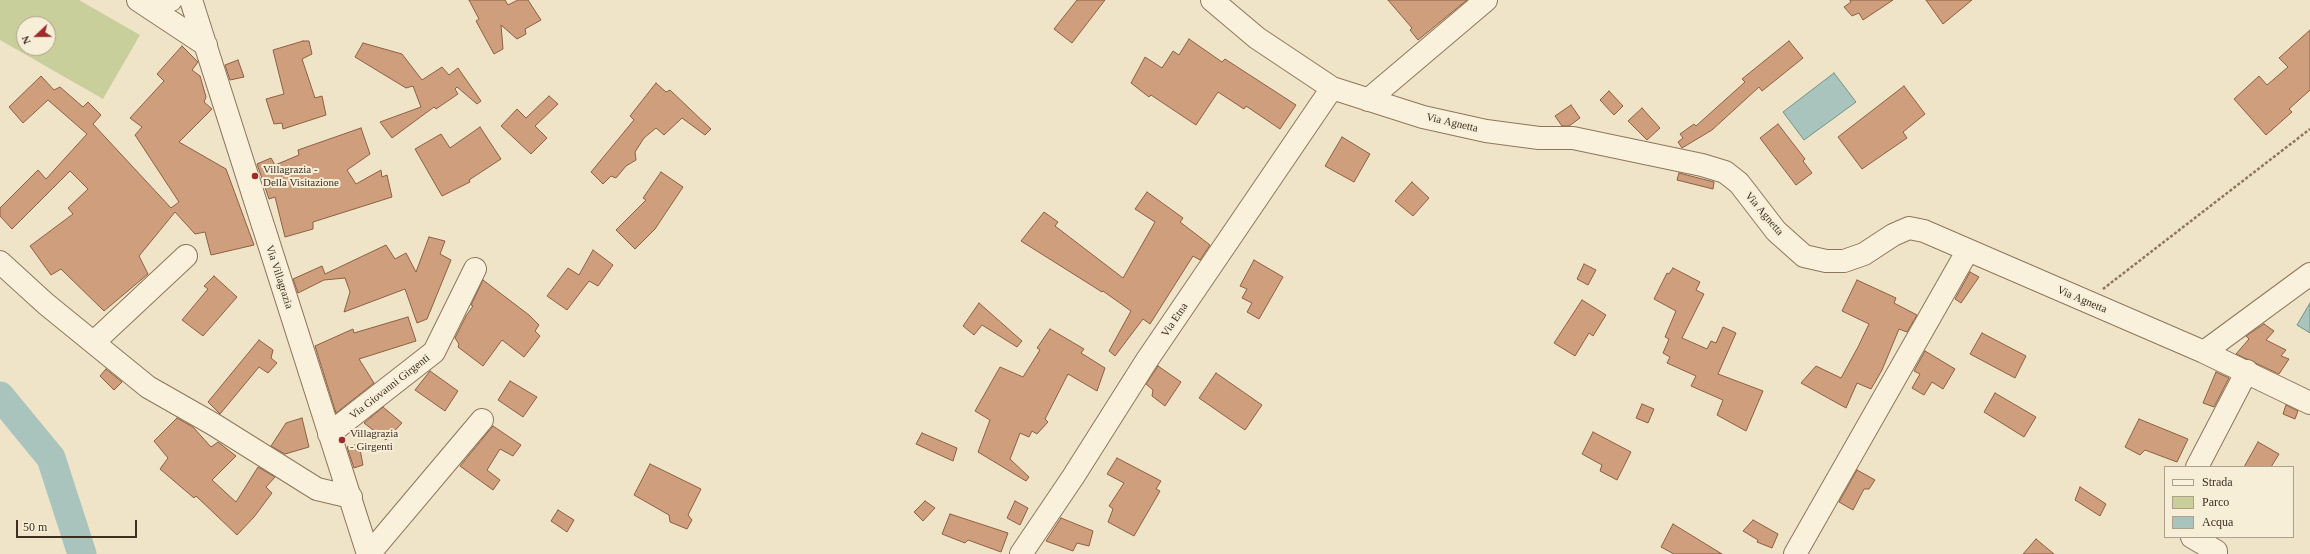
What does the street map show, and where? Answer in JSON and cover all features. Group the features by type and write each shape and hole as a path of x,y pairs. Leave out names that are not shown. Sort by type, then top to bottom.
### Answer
{"street":[{"path":"144,3 171,0"},
{"name":"Via Villagrazia","path":"191,0 368,554"},
{"name":"Via Agnetta","path":"1212,0 1257,38 1332,88 1423,117 1486,131 1540,138 1573,138 1702,165 1725,172 1739,183 1776,231 1804,256 1844,261 1864,254 1893,235 1909,228 1924,231 2247,371 2310,403"},
{"path":"1368,100 1486,0"},
{"path":"144,3 206,45"},
{"name":"Via Etna","path":"1021,554 1073,477 1147,360 1332,88"},
{"path":"1795,554 1968,250"},
{"path":"94,342 186,256"},
{"path":"0,262 46,304 148,387 213,424 317,489 351,497"},
{"name":"Via Giovanni Girgenti","path":"329,434 434,352 475,269"},
{"path":"2204,352 2305,284"},
{"path":"2198,466 2247,371"},
{"path":"368,554 482,420"},
{"path":"2194,538 2216,552 2216,554"}],"path":[{"path":"2086,302 2310,129"}],"green space":[{"path":"0,0 79,0 140,35 103,99 28,56 56,56 56,16 16,16 16,49 0,40"}],"water":[{"path":"1834,73 1856,102 1804,140 1783,112"},
{"path":"2310,303 2310,333 2297,325"}],"building":[{"path":"469,0 505,0 508,5 518,0 528,0 541,20 525,29 526,34 517,39 501,25 503,49 494,54 476,21 479,19"},
{"path":"1077,0 1105,0 1072,43 1054,29"},
{"path":"1388,0 1467,0 1418,40 1410,30 1412,28"},
{"path":"1850,0 1893,0 1863,20 1859,13 1852,16 1844,7 1851,2"},
{"path":"1926,0 1972,0 1943,24"},
{"path":"2310,30 2310,90 2289,109 2292,112 2266,135 2234,99 2259,76 2267,85 2288,67 2279,58"},
{"path":"1189,39 1222,62 1225,59 1296,105 1280,129 1246,106 1244,109 1218,92 1196,125 1151,95 1149,97 1131,83 1145,57 1162,68 1173,51 1179,55"},
{"path":"303,41 309,41 312,54 302,59 315,98 322,96 326,115 283,129 282,123 274,124 266,99 284,94 273,50"},
{"path":"1789,41 1803,58 1762,91 1759,87 1712,130 1682,148 1678,142 1683,138 1680,134 1694,124 1696,126 1745,82 1742,79"},
{"path":"363,43 402,54 422,80 442,67 449,75 458,68 481,101 477,104 457,87 455,89 458,94 436,109 434,107 392,138 380,122 421,107 413,86 406,88 355,57"},
{"path":"182,46 198,62 192,70 200,76 206,97 204,102 212,109 179,142 226,169 254,245 211,255 205,232 195,234 175,212 139,256 148,274 104,311 61,269 51,275 30,246 73,214 68,208 88,189 70,171 12,229 0,216 0,208 38,170 46,179 87,134 48,100 23,123 9,107 41,76 54,90 60,87 83,107 88,102 101,115 93,124 171,208 179,202 135,135 142,127 130,118 164,81 157,74"},
{"path":"238,60 244,77 230,80 225,65"},
{"path":"656,83 666,92 670,90 711,129 705,135 682,118 664,135 656,128 644,138 635,152 636,160 626,166 616,178 611,176 603,184 591,172 634,120 630,116"},
{"path":"1904,86 1925,114 1903,132 1907,138 1862,169 1838,137"},
{"path":"1609,91 1623,106 1614,115 1600,100"},
{"path":"549,96 558,104 535,126 547,138 531,154 501,126 517,109 526,118"},
{"path":"1571,105 1580,118 1569,126 1562,126 1555,116"},
{"path":"1642,108 1660,128 1647,140 1628,121"},
{"path":"1778,124 1805,159 1803,161 1812,173 1796,185 1760,138"},
{"path":"480,127 501,159 469,180 470,182 442,196 415,149 441,134 450,148"},
{"path":"361,128 370,154 347,170 356,184 381,170 382,177 387,175 392,197 313,222 313,229 285,237 275,197 269,199 257,164 271,158 275,165 299,155 298,150"},
{"path":"1342,137 1370,154 1354,182 1325,166"},
{"path":"661,172 683,187 655,229 635,249 616,230 646,200 643,198"},
{"path":"1679,173 1714,182 1713,189 1677,180"},
{"path":"1412,182 1429,198 1413,216 1395,201"},
{"path":"1147,192 1183,218 1180,222 1210,245 1200,260 1193,256 1150,324 1143,319 1115,356 1109,351 1131,311 1103,291 1102,292 1021,241 1044,212 1058,222 1055,226 1123,278 1155,222 1135,209"},
{"path":"429,237 445,241 440,254 451,260 427,319 417,323 405,289 344,312 350,292 345,278 324,280 298,293 293,279 322,266 325,274 386,245 395,259 406,253 416,272"},
{"path":"593,250 613,265 598,286 589,281 567,310 547,296 568,268 579,275"},
{"path":"1254,260 1283,277 1259,319 1247,312 1252,303 1242,298 1247,289 1240,286"},
{"path":"1584,264 1596,270 1588,285 1577,279"},
{"path":"1673,268 1700,282 1696,290 1704,294 1682,338 1707,349 1711,341 1716,343 1723,327 1736,333 1718,374 1763,391 1746,431 1717,415 1723,400 1691,386 1696,376 1667,363 1670,357 1663,353 1669,339 1665,337 1676,311 1654,299 1667,273 1669,274"},
{"path":"1970,272 1979,277 1961,303 1955,299"},
{"path":"214,276 237,297 203,336 182,320 208,289 204,286"},
{"path":"483,280 529,315 539,325 535,331 540,336 524,357 502,340 483,366 458,347 459,344 455,338 473,306 471,305"},
{"path":"1857,280 1896,298 1894,303 1917,315 1907,332 1899,329 1882,370 1871,389 1857,383 1846,408 1801,383 1816,366 1841,378 1858,347 1869,324 1842,311"},
{"path":"1582,300 1606,315 1593,336 1589,333 1575,356 1554,343"},
{"path":"979,303 1022,341 1017,347 982,325 974,335 963,326"},
{"path":"408,317 416,341 359,359 374,383 336,413 315,346 353,329 354,333"},
{"path":"2264,324 2274,331 2266,340 2286,350 2281,356 2289,359 2279,374 2236,354 2249,339 2246,336"},
{"path":"1050,329 1084,349 1081,353 1105,368 1097,391 1068,374 1045,419 1048,422 1037,434 1032,431 1029,437 1020,433 1010,459 1029,477 1026,481 978,452 990,420 975,411 1000,367 1023,377 1040,350 1037,348"},
{"path":"1982,333 2026,356 2015,378 1970,354"},
{"path":"259,340 273,350 271,358 277,363 268,373 259,367 220,414 208,402"},
{"path":"1925,351 1955,369 1943,389 1932,382 1924,395 1912,388 1920,374 1914,371"},
{"path":"1158,366 1181,382 1165,406 1152,396 1153,390 1146,384"},
{"path":"106,369 122,382 114,390 100,376"},
{"path":"430,371 458,391 445,411 415,390"},
{"path":"2216,372 2229,378 2214,407 2203,403"},
{"path":"1216,373 1262,405 1245,430 1199,398"},
{"path":"510,381 537,397 523,417 498,400"},
{"path":"1995,393 2036,417 2024,437 1984,412"},
{"path":"1642,404 1654,409 1648,423 1636,418"},
{"path":"2286,405 2298,411 2295,419 2283,414"},
{"path":"383,407 402,423 386,440 364,423"},
{"path":"177,418 193,427 211,447 218,442 236,456 212,480 236,502 258,467 275,477 266,487 272,493 254,517 237,535 196,496 194,498 160,469 168,458 154,441"},
{"path":"302,418 309,447 285,454 271,446 286,423"},
{"path":"2139,419 2188,439 2177,462 2145,450 2140,455 2125,447"},
{"path":"493,426 521,445 513,456 500,449 487,470 500,480 493,490 460,466"},
{"path":"1593,432 1631,452 1617,480 1600,471 1602,465 1582,454"},
{"path":"922,433 957,448 953,461 916,444"},
{"path":"2258,442 2279,454 2272,466 2245,466"},
{"path":"359,444 363,465 354,468 347,447"},
{"path":"1117,458 1161,481 1156,489 1160,491 1134,536 1108,522 1113,509 1109,506 1124,483 1107,474"},
{"path":"650,464 701,489 688,515 692,520 687,529 670,522 669,515 634,495"},
{"path":"1857,470 1875,480 1869,489 1864,489 1853,510 1839,502"},
{"path":"2080,487 2106,504 2100,516 2075,500"},
{"path":"925,501 935,508 923,521 914,512"},
{"path":"1015,501 1028,508 1020,525 1007,518"},
{"path":"558,510 574,520 567,532 551,521"},
{"path":"950,514 1008,533 1001,552 968,540 965,543 942,534"},
{"path":"1061,518 1093,531 1089,546 1077,543 1073,551 1046,541"},
{"path":"1753,520 1778,534 1772,548 1757,542 1758,540 1743,531"},
{"path":"1673,524 1722,554 1674,554 1661,547"},
{"path":"2036,539 2054,554 2023,554"}],"waterway":[{"path":"0,396 51,458 82,554"}],"place":[{"name":"Villagrazia - Della Visitazione","path":"255,176"},
{"name":"Villagrazia - Girgenti","path":"342,440"}]}
